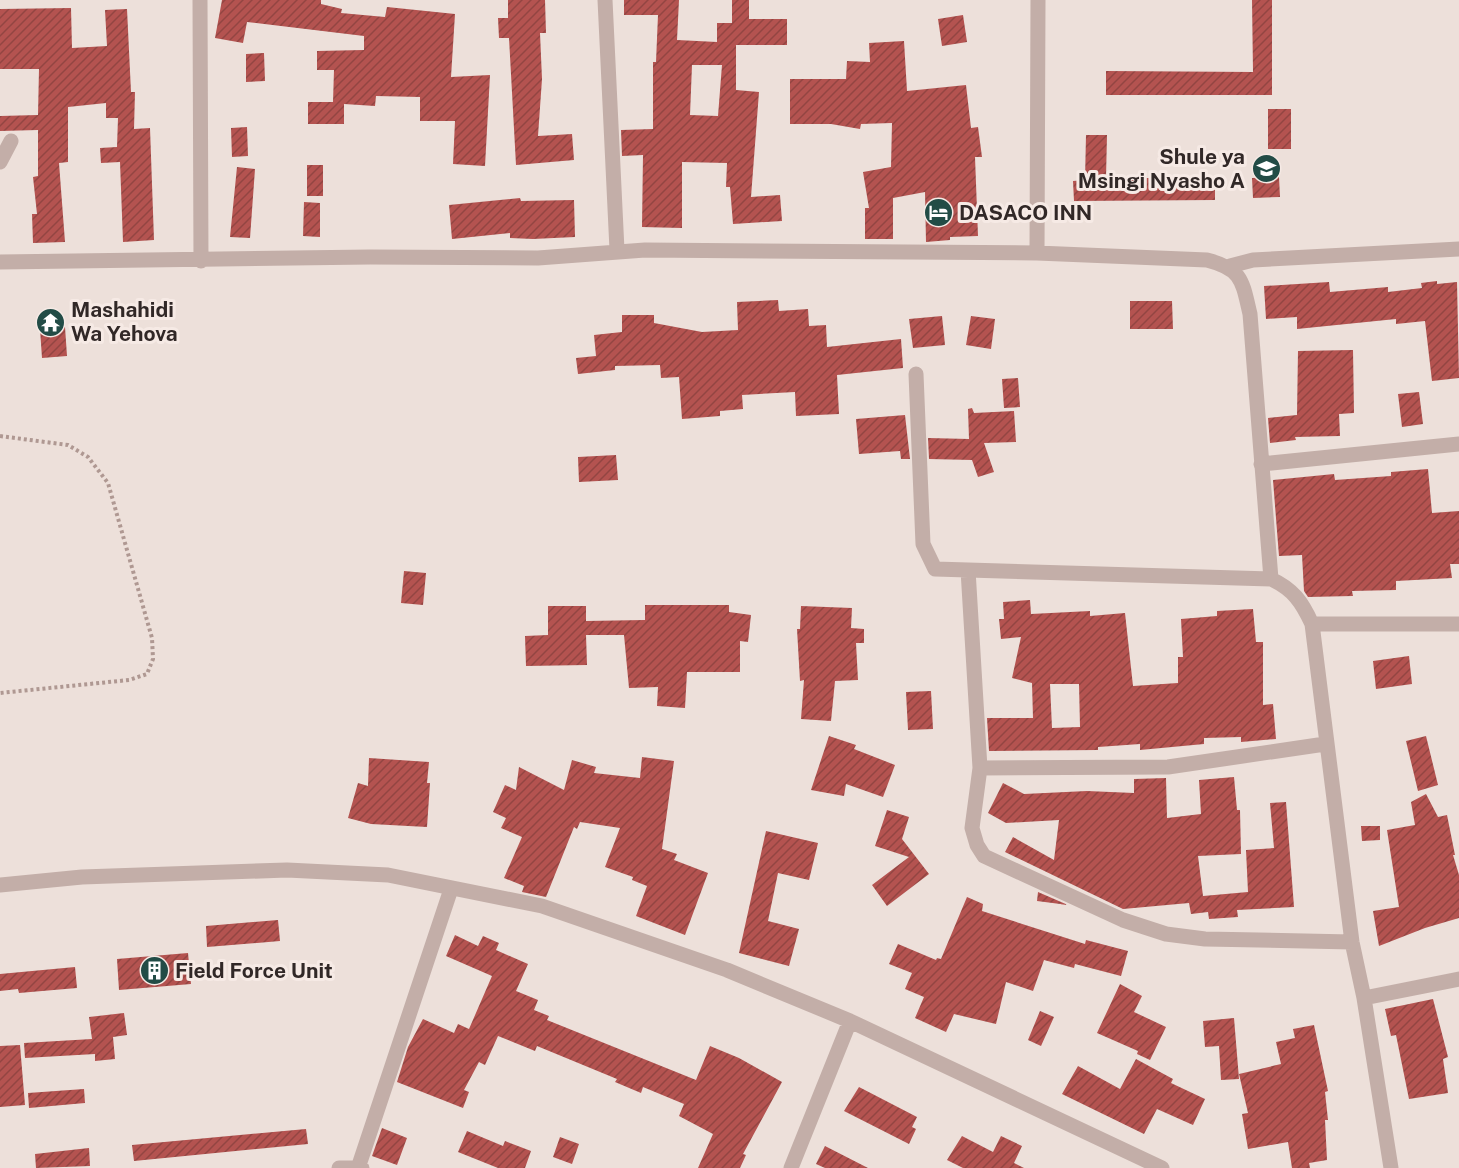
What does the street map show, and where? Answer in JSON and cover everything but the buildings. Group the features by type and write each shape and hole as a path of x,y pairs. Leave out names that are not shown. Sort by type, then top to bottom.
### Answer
{"street":[{"path":"200,0 201,261"},
{"path":"605,0 617,250"},
{"path":"1037,253 1038,0"},
{"path":"0,162 11,141"},
{"path":"0,262 370,257 538,258 617,250 1037,253 1207,260 1230,266 1253,260 1459,249"},
{"path":"1230,266 1241,282 1250,314 1271,579"},
{"path":"916,374 923,544 935,569 1271,579 1288,587 1301,601 1312,624 1325,744 1352,942 1364,998 1390,1168"},
{"path":"1261,464 1459,444"},
{"path":"968,570 980,768 972,828 984,856 1009,870 1123,920 1166,934 1205,939 1352,942"},
{"path":"1312,624 1459,624"},
{"path":"980,768 1168,766 1325,744"},
{"path":"0,885 93,877 287,870 388,875 542,906 727,970 850,1021 1162,1168"},
{"path":"339,1168 360,1168 451,889"},
{"path":"1364,998 1459,979"},
{"path":"791,1168 850,1021"}],"path":[{"path":"0,436 68,445 88,457 108,483 152,638 153,659 147,674 129,680 0,693"}],"place":[{"name":"Shule ya Msingi Nyasho A","path":"1266,169"},
{"name":"DASACO INN","path":"938,213"},
{"name":"Mashahidi Wa Yehova","path":"50,322"},
{"name":"Field Force Unit","path":"154,971"}]}
